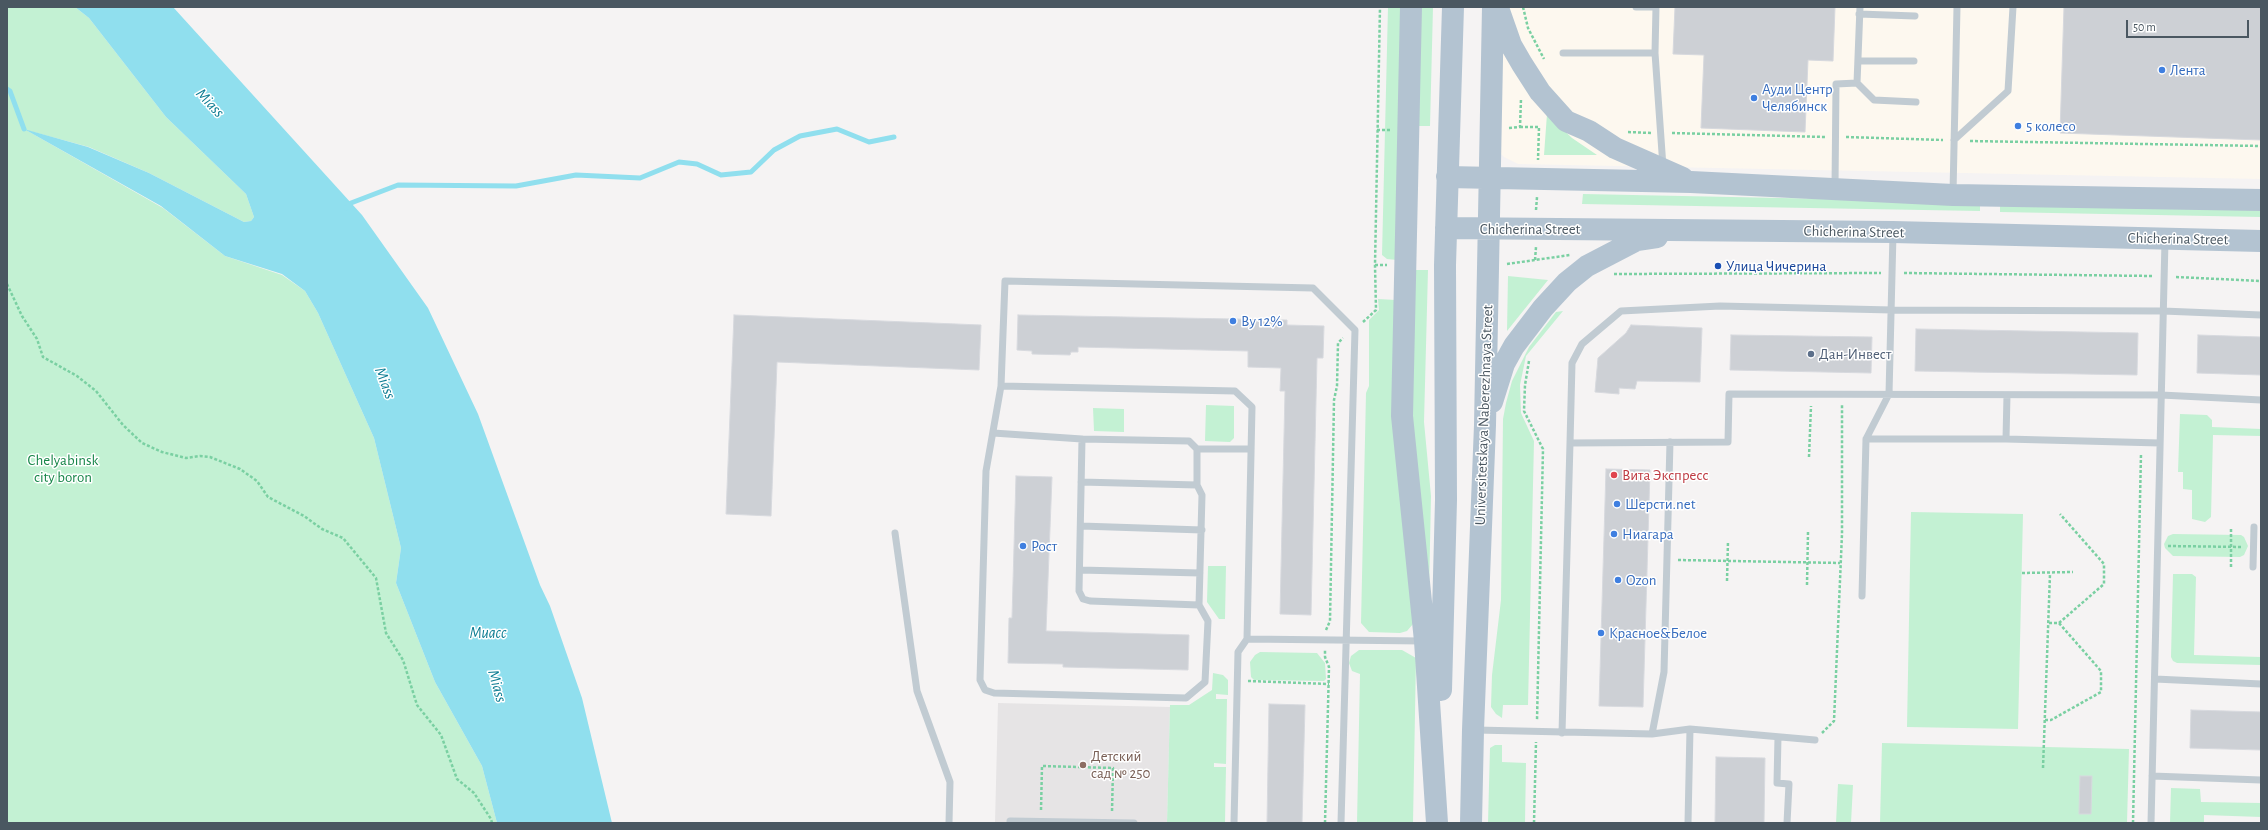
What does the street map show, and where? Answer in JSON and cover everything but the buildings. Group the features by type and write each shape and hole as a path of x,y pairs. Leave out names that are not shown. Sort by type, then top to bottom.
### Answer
{"main road":[{"path":"1411,7 1402,416 1425,641 1438,823"},
{"path":"1438,823 1445,508 1446,228 1453,7"},
{"name":"Universitetskaya Naberezhnaya Street","path":"1471,823 1473,730 1485,424 1490,229 1493,7"},
{"path":"1497,7 1511,45 1522,64 1540,92 1566,121 1589,131 1615,148 1691,182"},
{"path":"1447,177 1691,182 1953,195 2261,200"},
{"name":"Chicherina Street","path":"1446,228 1695,229 1893,232 2261,241"},
{"path":"1485,424 1504,364 1514,346 1526,329 1560,289 1588,266 1637,240 1695,229"}],"lane":[{"path":"1636,7 1656,7 1655,53 1662,133 1663,169"},
{"path":"1953,195 1957,7"},
{"path":"1954,140 2008,91 2014,7"},
{"path":"1915,16 1860,10 1857,83 1874,100 1916,102"},
{"path":"1563,53 1655,53"},
{"path":"1858,61 1914,61"},
{"path":"1835,189 1836,84 1857,83"},
{"path":"1862,596 1866,439 1889,394 1893,232"},
{"path":"2151,823 2165,239"},
{"path":"1197,449 1197,485 1202,495 1199,605 1208,621 1205,682 1186,698 994,693 985,690 980,680 986,471 1001,386 1005,281 1314,288 1354,330 1341,823"},
{"path":"1562,733 1572,363 1582,344 1621,311 1720,306 1892,310 2163,311 2261,315"},
{"path":"1001,386 1235,391 1252,407 1248,639 1238,652 1234,823"},
{"path":"1570,443 1728,442 1729,394 2161,395 2261,400"},
{"path":"2006,439 2007,395"},
{"path":"993,433 1082,439 1189,441 1197,449 1252,449"},
{"path":"1082,439 1079,591 1083,598 1090,602 1199,605"},
{"path":"1866,439 2006,439 2160,443"},
{"path":"1652,734 1664,672 1670,442"},
{"path":"1081,482 1197,485"},
{"path":"1081,526 1202,530"},
{"path":"2253,567 2254,527"},
{"path":"895,533 917,691 950,782 949,823"},
{"path":"1080,570 1200,573"},
{"path":"1248,639 1425,641"},
{"path":"2155,679 2261,684"},
{"path":"1473,730 1652,734 1690,730 1815,740"},
{"path":"1688,823 1690,730"},
{"path":"1778,737 1777,783 1789,784 1787,823"},
{"path":"2152,776 2261,780"},
{"path":"1010,823 1010,821 1134,823"}],"path":[{"path":"1380,7 1375,265 1405,264"},
{"path":"1523,7 1528,28 1547,66"},
{"path":"1623,132 2261,146"},
{"path":"1488,268 1579,254 1588,266"},
{"path":"1611,274 1892,273 2164,276 2261,281"},
{"path":"7,284 22,316 37,339 43,357 77,376 96,391 123,425 142,443 162,452 186,458 200,456 210,457 240,469 257,481 268,498 304,516 322,529 343,538 376,578 386,633 403,660 417,705 440,735 457,779 474,793 492,823"},
{"path":"1529,358 1525,385 1524,411 1543,449 1534,823"},
{"path":"1809,457 1811,394"},
{"path":"1815,740 1834,721 1840,563 1842,394"},
{"path":"2133,823 2142,442"},
{"path":"2049,623 2058,623 2104,584 2104,564 2060,514"},
{"path":"2231,526 2231,567"},
{"path":"1808,532 1808,585"},
{"path":"1727,581 1728,541"},
{"path":"2158,545 2254,547"},
{"path":"1667,559 1840,563"},
{"path":"2022,573 2050,574 2073,572"},
{"path":"2042,768 2050,574"},
{"path":"2045,720 2051,720 2100,692 2101,671 2058,623"},
{"path":"1237,681 1344,684"},
{"path":"1041,822 1042,766 1113,768 1112,823"}],"shaded area":[{"path":"1495,7 2261,7 2261,179 1518,164 1504,157 1495,148"},
{"name":"Детский сад № 250","path":"998,703 1170,707 1167,823 995,823"}],"green space":[{"name":"Chelyabinsk city boron","path":"7,7 75,7 89,18 166,117 246,194 254,217 251,221 244,222 149,173 89,147 26,130 163,208 225,256 282,275 305,291 318,313 374,438 401,548 396,583 435,682 482,766 497,823 7,823"},
{"path":"1388,7 1402,7 1397,260 1387,259 1382,255"},
{"path":"1421,7 1433,7 1430,126 1418,126"},
{"path":"1547,114 1572,138 1597,155 1544,155"},
{"path":"1583,194 1980,202 1980,211 1582,204"},
{"path":"2000,203 2261,208 2261,217 2000,212"},
{"path":"1415,270 1428,270 1424,422 1431,496 1429,592 1411,420"},
{"path":"1508,276 1548,280 1507,331"},
{"path":"1378,299 1396,300 1413,624 1407,631 1400,633 1369,632 1361,623 1366,393 1369,386 1369,320 1379,310"},
{"path":"1563,311 1526,356 1520,385 1521,413 1534,441 1528,705 1503,705 1502,718 1496,714 1491,707 1492,675 1501,600 1503,419 1512,381 1529,347 1556,312"},
{"path":"1206,405 1234,406 1234,438 1230,442 1205,441"},
{"path":"1093,408 1124,409 1124,432 1094,431"},
{"path":"2180,414 2207,415 2212,420 2212,427 2261,429 2261,436 2213,435 2211,517 2205,522 2192,519 2192,490 2183,489 2183,472 2178,472"},
{"path":"1911,512 2023,514 2018,729 1907,727"},
{"path":"2173,534 2241,535 2244,537 2248,546 2244,555 2240,557 2173,556 2165,548 2164,544 2168,536"},
{"path":"1208,566 1226,566 1225,619 1219,619 1207,602"},
{"path":"2173,574 2192,574 2196,577 2194,655 2261,657 2261,665 2177,663 2173,661 2171,657"},
{"path":"1359,650 1402,650 1416,658 1413,823 1357,823 1360,674 1352,671 1349,663 1351,656"},
{"path":"1260,652 1317,653 1325,663 1326,679 1324,681 1254,680 1251,677 1250,662 1255,655"},
{"path":"1213,673 1223,675 1228,680 1228,695 1216,694 1216,699 1227,699 1226,764 1214,763 1214,767 1226,767 1225,823 1167,823 1170,705 1189,705 1212,690"},
{"path":"1882,743 2129,749 2127,823 1880,823"},
{"path":"1495,745 1502,745 1502,762 1526,763 1525,823 1488,823 1490,748"},
{"path":"1838,784 1853,785 1851,823 1836,823"},
{"path":"2171,788 2200,789 2201,802 2261,803 2261,817 2204,815 2204,823 2170,823"}],"water":[{"name":"Миасс","path":"75,7 173,7 362,215 428,308 478,414 540,585 550,606 582,698 612,823 497,823 482,766 435,682 396,583 401,548 374,438 318,313 305,291 282,274 225,256 161,206 24,129 88,147 149,173 244,222 251,221 254,217 246,194 166,117 89,18"}],"waterway":[{"path":"7,89 10,91 24,129"},
{"path":"346,208 351,203 398,185 516,186 576,175 640,178 679,162 697,164 721,175 751,172 774,150 800,136 837,129 869,142 894,137"}],"place":[{"name":"Лента","path":"2162,70"},
{"name":"Ауди Центр Челябинск","path":"1754,98"},
{"name":"5 колесо","path":"2018,126"},
{"name":"Улица Чичерина","path":"1718,266"},
{"name":"Ву 12%","path":"1233,321"},
{"name":"Дан-Инвест","path":"1811,354"},
{"name":"Вита Экспресс","path":"1614,475"},
{"name":"Шерсти.net","path":"1617,504"},
{"name":"Ниагара","path":"1614,534"},
{"name":"Рост","path":"1023,546"},
{"name":"Ozon","path":"1618,580"},
{"name":"Красное&Белое","path":"1601,633"},
{"name":"Детский сад № 250","path":"1083,765"}],"water label":[{"name":"Miass","path":"210,103"},
{"name":"Miass","path":"385,383"},
{"name":"Miass","path":"497,686"}]}
